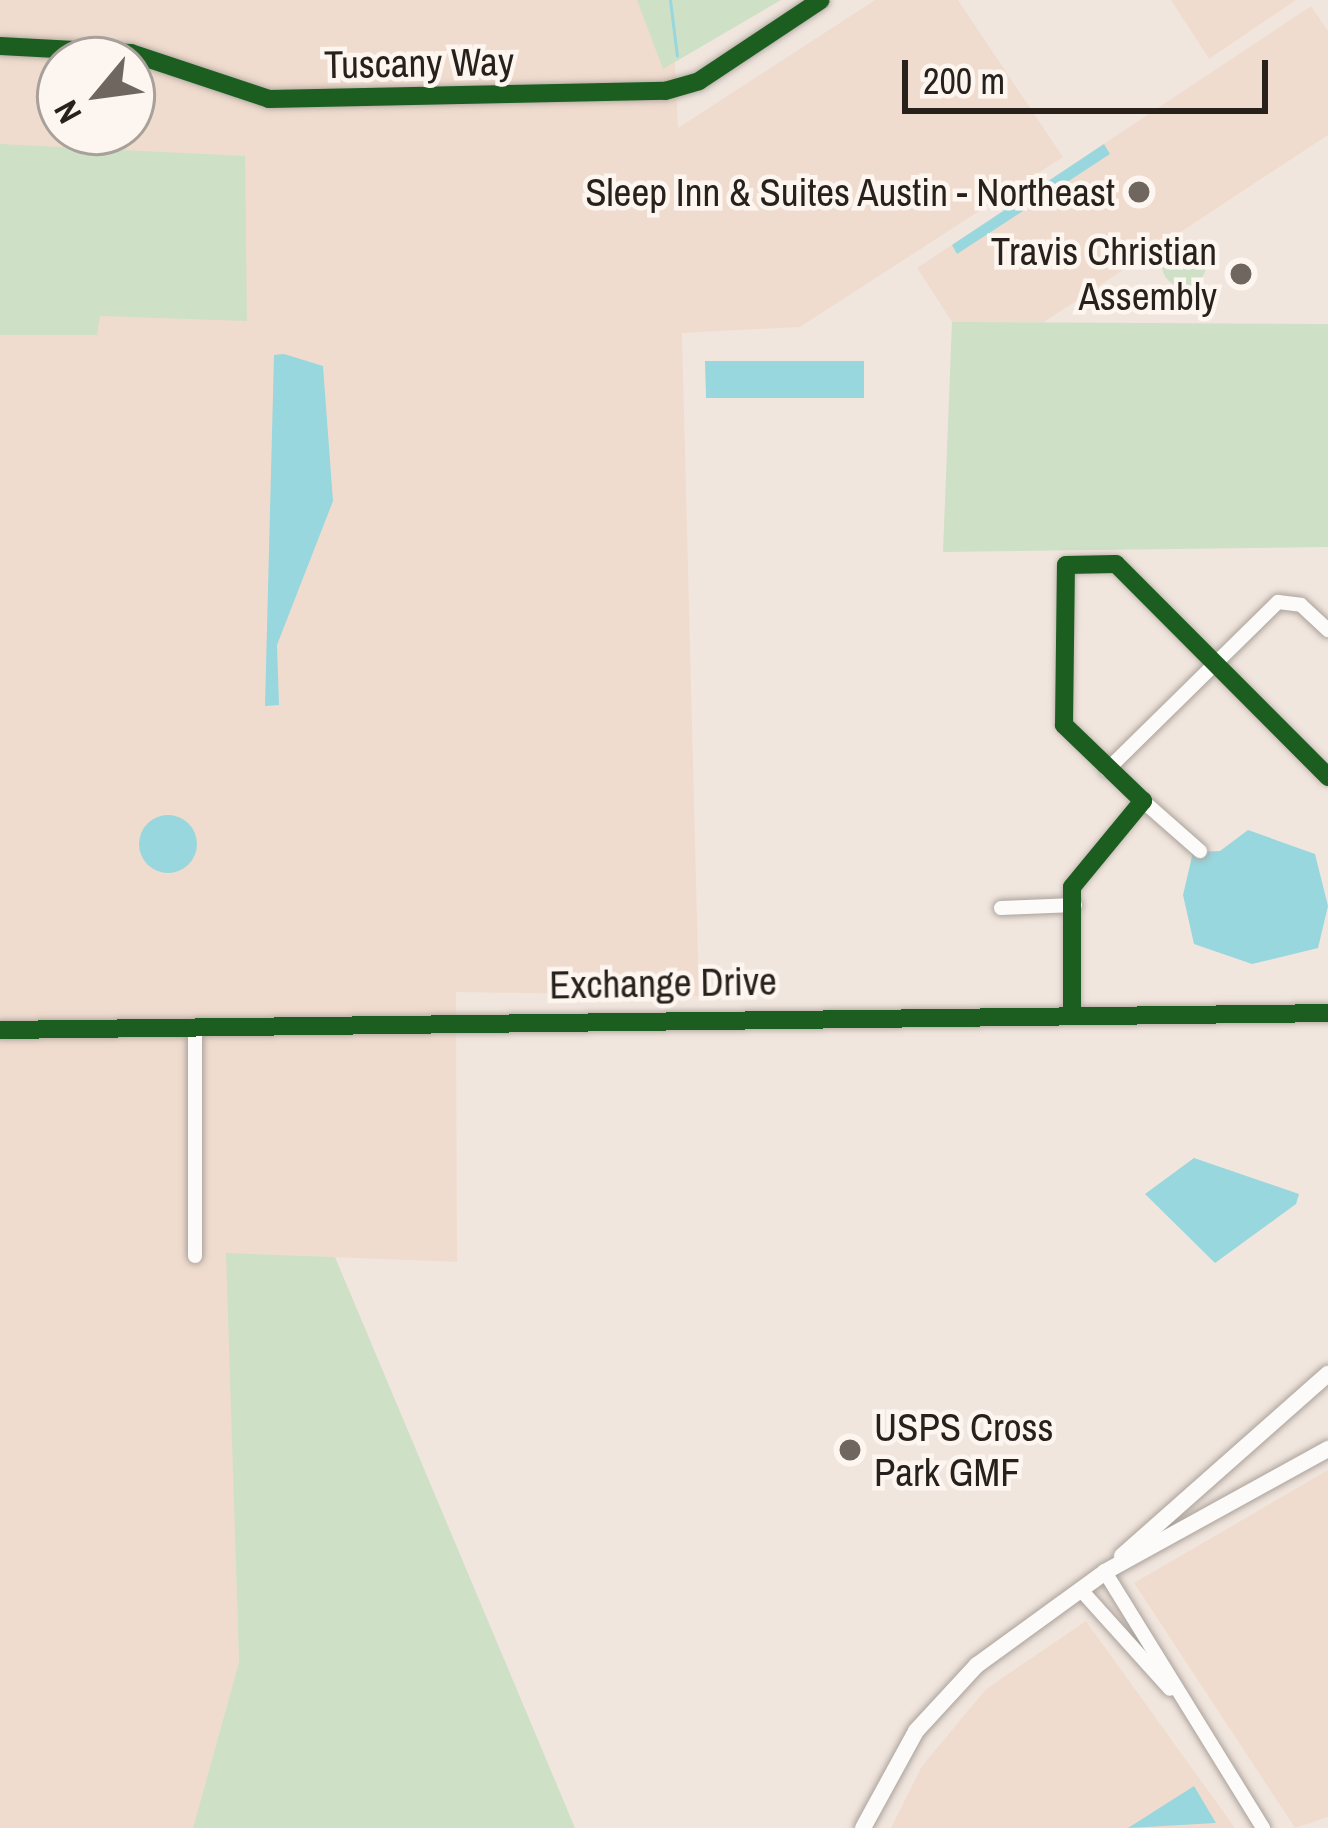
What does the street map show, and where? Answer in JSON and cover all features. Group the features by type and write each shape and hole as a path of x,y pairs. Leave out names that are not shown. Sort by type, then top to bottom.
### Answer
{"street":[{"name":"Tuscany Way","path":"0,46 131,53 268,99 665,91 821,0"},
{"path":"1200,851 1107,770 1064,725 1066,566 1116,564 1328,777"},
{"path":"1107,770 1278,602 1300,604 1328,630"},
{"path":"1072,1013 1072,887 1143,801"},
{"path":"1001,908 1075,905"},
{"name":"Exchange Drive","path":"0,1030 1328,1013"},
{"path":"194,1030 194,1256"},
{"path":"863,1828 952,1689 1105,1572 1328,1374"},
{"path":"1105,1572 1328,1449"},
{"path":"1105,1572 1174,1692 1263,1828"},
{"path":"1081,1589 1135,1662 1174,1692"}],"shaded area":[{"path":"0,0 672,0 678,128 875,0 958,0 1063,157 800,327 682,333 699,996 456,992 457,1262 227,1253 239,1662 193,1828 0,1828"},
{"path":"1171,0 1296,0 1209,59"},
{"path":"1311,6 1328,31 1328,135 1044,322 952,322 917,268"},
{"path":"1328,1470 1328,1817 1295,1828 1134,1583"},
{"path":"1086,1621 1235,1828 891,1828 922,1766 986,1689"}],"green space":[{"path":"637,0 781,0 663,69"},
{"path":"0,144 36,146 36,156 156,156 156,152 245,156 247,321 100,316 97,335 0,335"},
{"path":"1184,243 1199,250 1206,265 1199,280 1184,287 1169,280 1162,265 1169,250"},
{"path":"952,322 1328,324 1328,547 943,552"},
{"path":"226,1253 335,1257 575,1828 193,1828 239,1662"}],"water":[{"path":"1104,144 1110,154 957,254 952,245"},
{"path":"274,355 323,366 333,501 277,645 279,705 265,706"},
{"path":"705,361 864,361 864,398 706,398"},
{"path":"168,815 188,824 197,844 188,864 168,873 148,864 139,844 148,824"},
{"path":"1248,830 1315,854 1328,906 1318,948 1252,964 1194,944 1183,895 1193,852 1220,851"},
{"path":"1194,1158 1299,1194 1296,1204 1215,1263 1145,1194"},
{"path":"1194,1786 1216,1823 1128,1828"}],"waterway":[{"path":"670,0 677,56"}],"cycle path":[{"path":"0,46 131,53 269,99 665,91 699,81 821,0"},
{"path":"1072,1013 1072,887 1143,801 1064,725 1066,565 1116,564 1328,777"},
{"path":"0,1030 1328,1013"}],"place":[{"name":"Sleep Inn & Suites Austin - Northeast","path":"1139,192"},
{"name":"Travis Christian Assembly","path":"1241,274"},
{"name":"USPS Cross Park GMF","path":"850,1450"}]}
